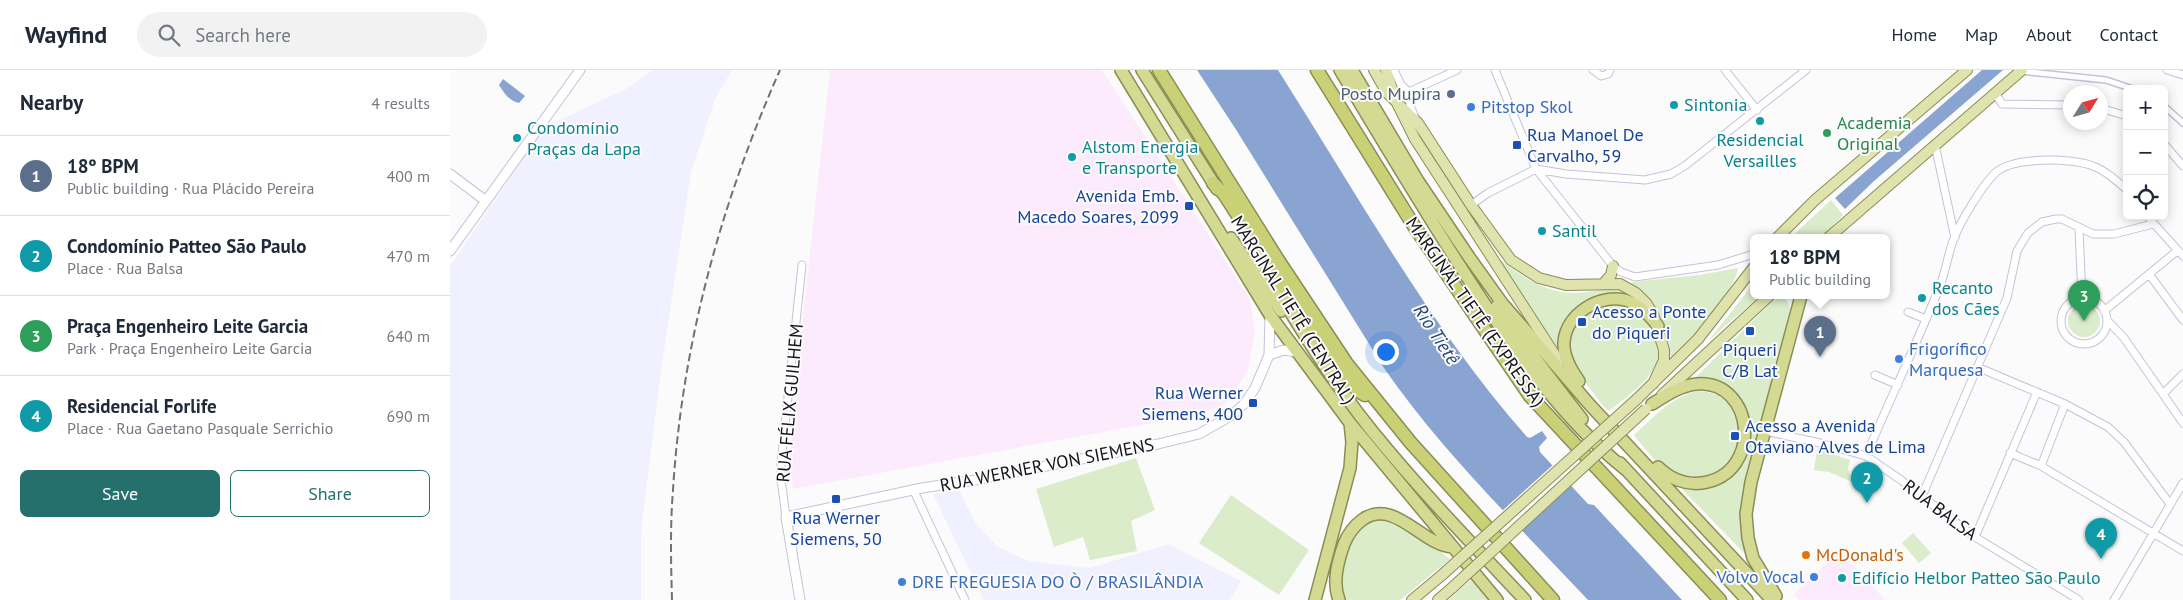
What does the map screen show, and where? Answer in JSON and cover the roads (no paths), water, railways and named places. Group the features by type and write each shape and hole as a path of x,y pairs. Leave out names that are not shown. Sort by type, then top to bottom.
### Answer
{"highway":[{"path":"1120,70 1270,315 1296,352 1350,423 1497,600"},
{"name":"MARGINAL TIETÊ (CENTRAL)","path":"1142,70 1329,373 1372,431 1464,535 1525,600"},
{"path":"1159,70 1320,324 1376,400 1411,443 1553,600"},
{"name":"MARGINAL TIETÊ (EXPRESSA)","path":"1317,70 1414,226 1530,396 1720,600"},
{"path":"1340,70 1427,214 1501,329 1548,392 1608,456 1625,469"},
{"path":"1352,70 1418,181 1502,303 1558,365 1590,405 1772,600"},
{"path":"1213,183 1224,194 1302,316 1346,377 1359,392 1376,400"},
{"path":"1202,204 1226,232 1295,331 1329,373"},
{"path":"1469,257 1475,275 1530,353 1587,425 1625,469 1747,600"},
{"path":"1590,405 1589,396 1574,375 1565,353 1564,340 1574,319 1593,304 1614,299 1624,300 1638,307 1658,326"},
{"path":"1779,600 1753,558 1748,538 1746,514 1751,482 1800,299"},
{"path":"1642,460 1652,462 1666,475 1693,484 1708,482 1733,468 1744,445 1744,419 1740,410 1730,397 1705,384 1695,384 1671,393 1649,407"},
{"path":"1314,600 1350,468 1352,442 1350,423"},
{"path":"1338,600 1335,590 1336,579 1347,536 1354,527 1368,516 1384,514 1400,520 1433,541 1452,547"}],"main road":[{"path":"1374,70 1387,93 1418,123 1464,195 1511,260 1529,273 1549,282 1566,285 1620,284 1636,292 1654,314 1663,345 1664,360 1653,384"},
{"path":"1386,70 1396,101 1414,139 1555,355 1558,365"},
{"path":"1780,234 1815,200 1967,70"},
{"path":"1833,234 2021,71"},
{"path":"1454,202 1459,196 1464,195"},
{"path":"1604,283 1611,275 1613,266"},
{"path":"1412,600 1653,384 1698,339 1750,272"},
{"path":"1438,600 1766,299"}],"street":[{"path":"450,251 580,70"},
{"path":"1394,70 1401,85 1409,92 1410,105 1418,123"},
{"path":"1409,92 1457,70"},
{"path":"1495,70 1536,169 1613,266 1621,272 1635,278 1718,265 1750,255"},
{"path":"1594,71 1600,76 1605,76 1610,70"},
{"path":"1725,70 1757,110"},
{"path":"1471,205 1488,193 1536,169 1603,178 1644,180 1657,178 1686,165 1806,70"},
{"path":"2168,70 2183,75"},
{"path":"2021,71 2106,80 2123,86"},
{"path":"1995,93 2002,104 2063,106"},
{"path":"2108,110 2123,115"},
{"path":"2168,110 2183,123"},
{"path":"1935,145 1955,238"},
{"path":"2168,149 2183,166"},
{"path":"1866,456 1941,283 1955,238 1983,189 1995,173 2003,167 2016,163 2078,162 2094,166 2109,174 2123,186"},
{"path":"450,174 486,201"},
{"path":"1922,496 2008,298 2017,252 2028,233 2042,222 2056,219 2069,222 2092,234 2114,234 2153,224"},
{"path":"2104,311 2149,274 2180,253 2150,220"},
{"path":"2080,229 2082,299"},
{"name":"RUA FÉLIX GUILHEM","path":"800,600 786,517 781,463 802,265"},
{"path":"2149,274 2183,320"},
{"path":"2107,320 2104,333 2095,341 2083,344 2069,338 2062,325 2062,318 2069,304 2082,299 2095,302 2104,311 2107,320 2124,338 2183,422"},
{"path":"1908,312 1926,319"},
{"path":"1270,315 1269,355 1284,350 1296,352"},
{"name":"RUA WERNER VON SIEMENS","path":"786,517 913,489 985,478 1158,444 1199,434 1232,415 1245,403 1263,373 1269,355"},
{"path":"1977,367 2065,404 2117,434 2170,504"},
{"path":"2163,394 2183,374"},
{"path":"1875,375 1898,385"},
{"path":"1975,537 2037,392"},
{"path":"2041,466 2065,404"},
{"name":"RUA BALSA","path":"1765,431 1820,443 1866,456 1975,537 2079,600"},
{"path":"2010,453 2041,466 2183,551"},
{"path":"2114,600 2183,483"},
{"path":"913,489 965,600"}],"water":[{"name":"Rio Tietê","path":"1197,70 1278,70 1396,259 1458,351 1527,437 1530,438 1542,431 1547,438 1539,447 1540,452 1588,504 1594,505 1682,600 1588,600 1456,459 1384,368"},
{"path":"1982,70 2003,70 1874,181 1845,209 1835,198"},
{"path":"503,79 525,96 519,103 510,99 499,85"}],"railway":[{"path":"672,600 671,531 673,490 685,381 695,328 708,275 740,171 780,70"}],"place":[{"name":"Posto Mupira","path":"1451,94"},
{"name":"Sintonia","path":"1674,105"},
{"name":"Pitstop Skol","path":"1471,107"},
{"name":"Residencial Versailles","path":"1760,121"},
{"name":"Academia Original","path":"1827,133"},
{"name":"Condomínio Praças da Lapa","path":"517,138"},
{"name":"Rua Manoel De Carvalho, 59","path":"1517,145"},
{"name":"Alstom Energia e Transporte","path":"1072,157"},
{"name":"Avenida Emb. Macedo Soares, 2099","path":"1189,206"},
{"name":"Santil","path":"1542,231"},
{"name":"Recanto dos Cães","path":"1922,298"},
{"name":"Praça Engenheiro Leite Garcia","path":"2084,321"},
{"name":"Acesso a Ponte do Piqueri","path":"1582,322"},
{"name":"Piqueri C/B Lat","path":"1750,331"},
{"name":"18º BPM","path":"1820,357"},
{"name":"Frigorífico Marquesa","path":"1899,359"},
{"name":"Rua Werner Siemens, 400","path":"1253,403"},
{"name":"Acesso a Avenida Otaviano Alves de Lima","path":"1735,436"},
{"name":"Rua Werner Siemens, 50","path":"836,499"},
{"name":"Condomínio Patteo São Paulo","path":"1867,503"},
{"name":"McDonald's","path":"1806,555"},
{"name":"Residencial Forlife","path":"2101,559"},
{"name":"Volvo Vocal","path":"1814,577"},
{"name":"Edifício Helbor Patteo São Paulo","path":"1842,578"},
{"name":"DRE FREGUESIA DO Ò / BRASILÂNDIA","path":"902,582"}]}
